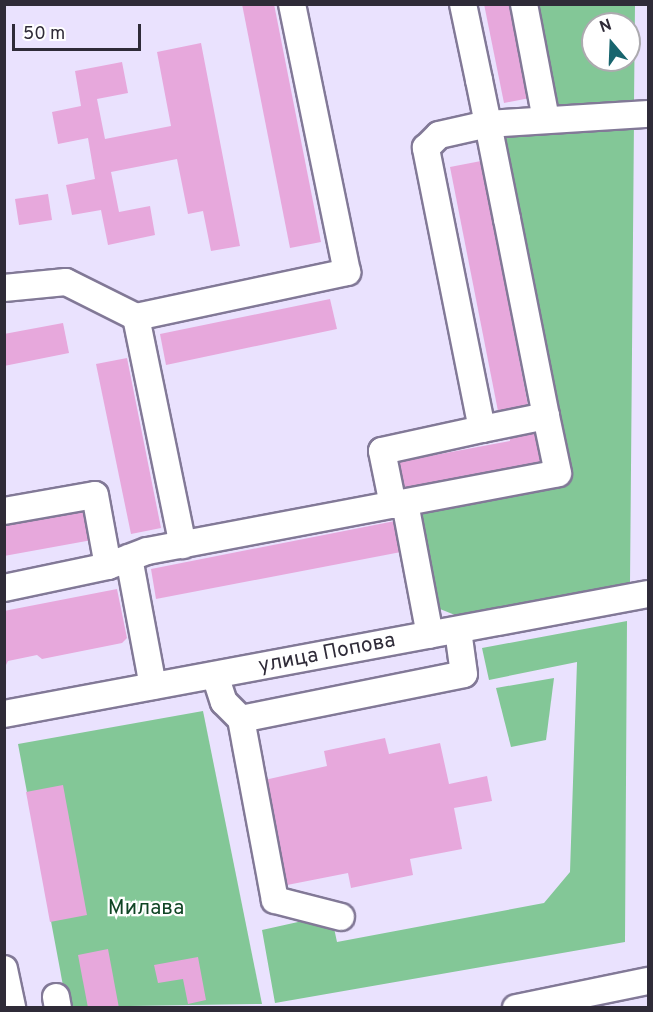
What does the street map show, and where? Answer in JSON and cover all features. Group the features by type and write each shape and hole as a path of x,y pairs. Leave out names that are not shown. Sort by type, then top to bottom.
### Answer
{"street":[{"path":"4,288 66,282 136,317 347,272 292,4"},
{"path":"4,588 183,545 558,473 463,4"},
{"path":"524,4 546,119"},
{"path":"482,429 426,148 439,135 488,124 648,114"},
{"path":"136,317 183,545"},
{"path":"430,635 399,504 382,451 546,416"},
{"path":"4,511 95,495 118,562 153,687"},
{"name":"улица Попова","path":"4,714 648,594"},
{"path":"241,718 464,674 458,630"},
{"path":"215,675 224,702 241,718 275,900 341,917"},
{"path":"4,969 12,1008"},
{"path":"516,1008 648,981"}],"green space":[{"path":"534,5 635,5 635,12 581,12 581,72 634,72 634,103 552,106"},
{"path":"634,120 630,585 460,617 435,607 416,511 567,480 498,128"},
{"path":"627,621 625,942 275,1003 262,930 307,920 334,928 337,942 544,903 570,872 577,662 489,680 482,648"},
{"path":"554,678 546,740 511,747 496,688"},
{"name":"Милава","path":"203,711 262,1004 67,1007 18,744"}],"building":[{"path":"242,4 274,4 321,242 290,248"},
{"path":"484,4 516,4 535,97 504,103"},
{"path":"201,43 240,246 211,251 203,211 188,214 177,159 111,172 119,212 150,206 155,235 108,245 101,210 72,215 66,185 95,179 88,138 58,144 52,112 81,106 75,71 122,62 128,93 97,99 105,139 171,126 157,52"},
{"path":"481,161 528,405 498,411 450,167"},
{"path":"48,194 52,220 19,225 15,199"},
{"path":"330,299 337,329 166,365 160,334"},
{"path":"63,323 69,353 4,366 4,334"},
{"path":"127,358 161,528 131,534 96,364"},
{"path":"541,426 548,466 398,494 392,463 510,441 509,432"},
{"path":"86,507 92,540 4,556 4,522"},
{"path":"395,521 401,552 156,599 151,569"},
{"path":"117,589 127,638 122,643 42,659 37,655 8,661 4,669 4,611"},
{"path":"385,738 389,754 440,743 449,784 487,776 492,801 454,808 462,849 410,859 413,875 351,888 348,873 282,886 260,781 327,766 324,751"},
{"path":"63,785 87,915 50,922 26,792"},
{"path":"108,949 119,1008 88,1008 78,955"},
{"path":"198,957 206,1000 188,1004 183,979 158,983 154,965"}]}
